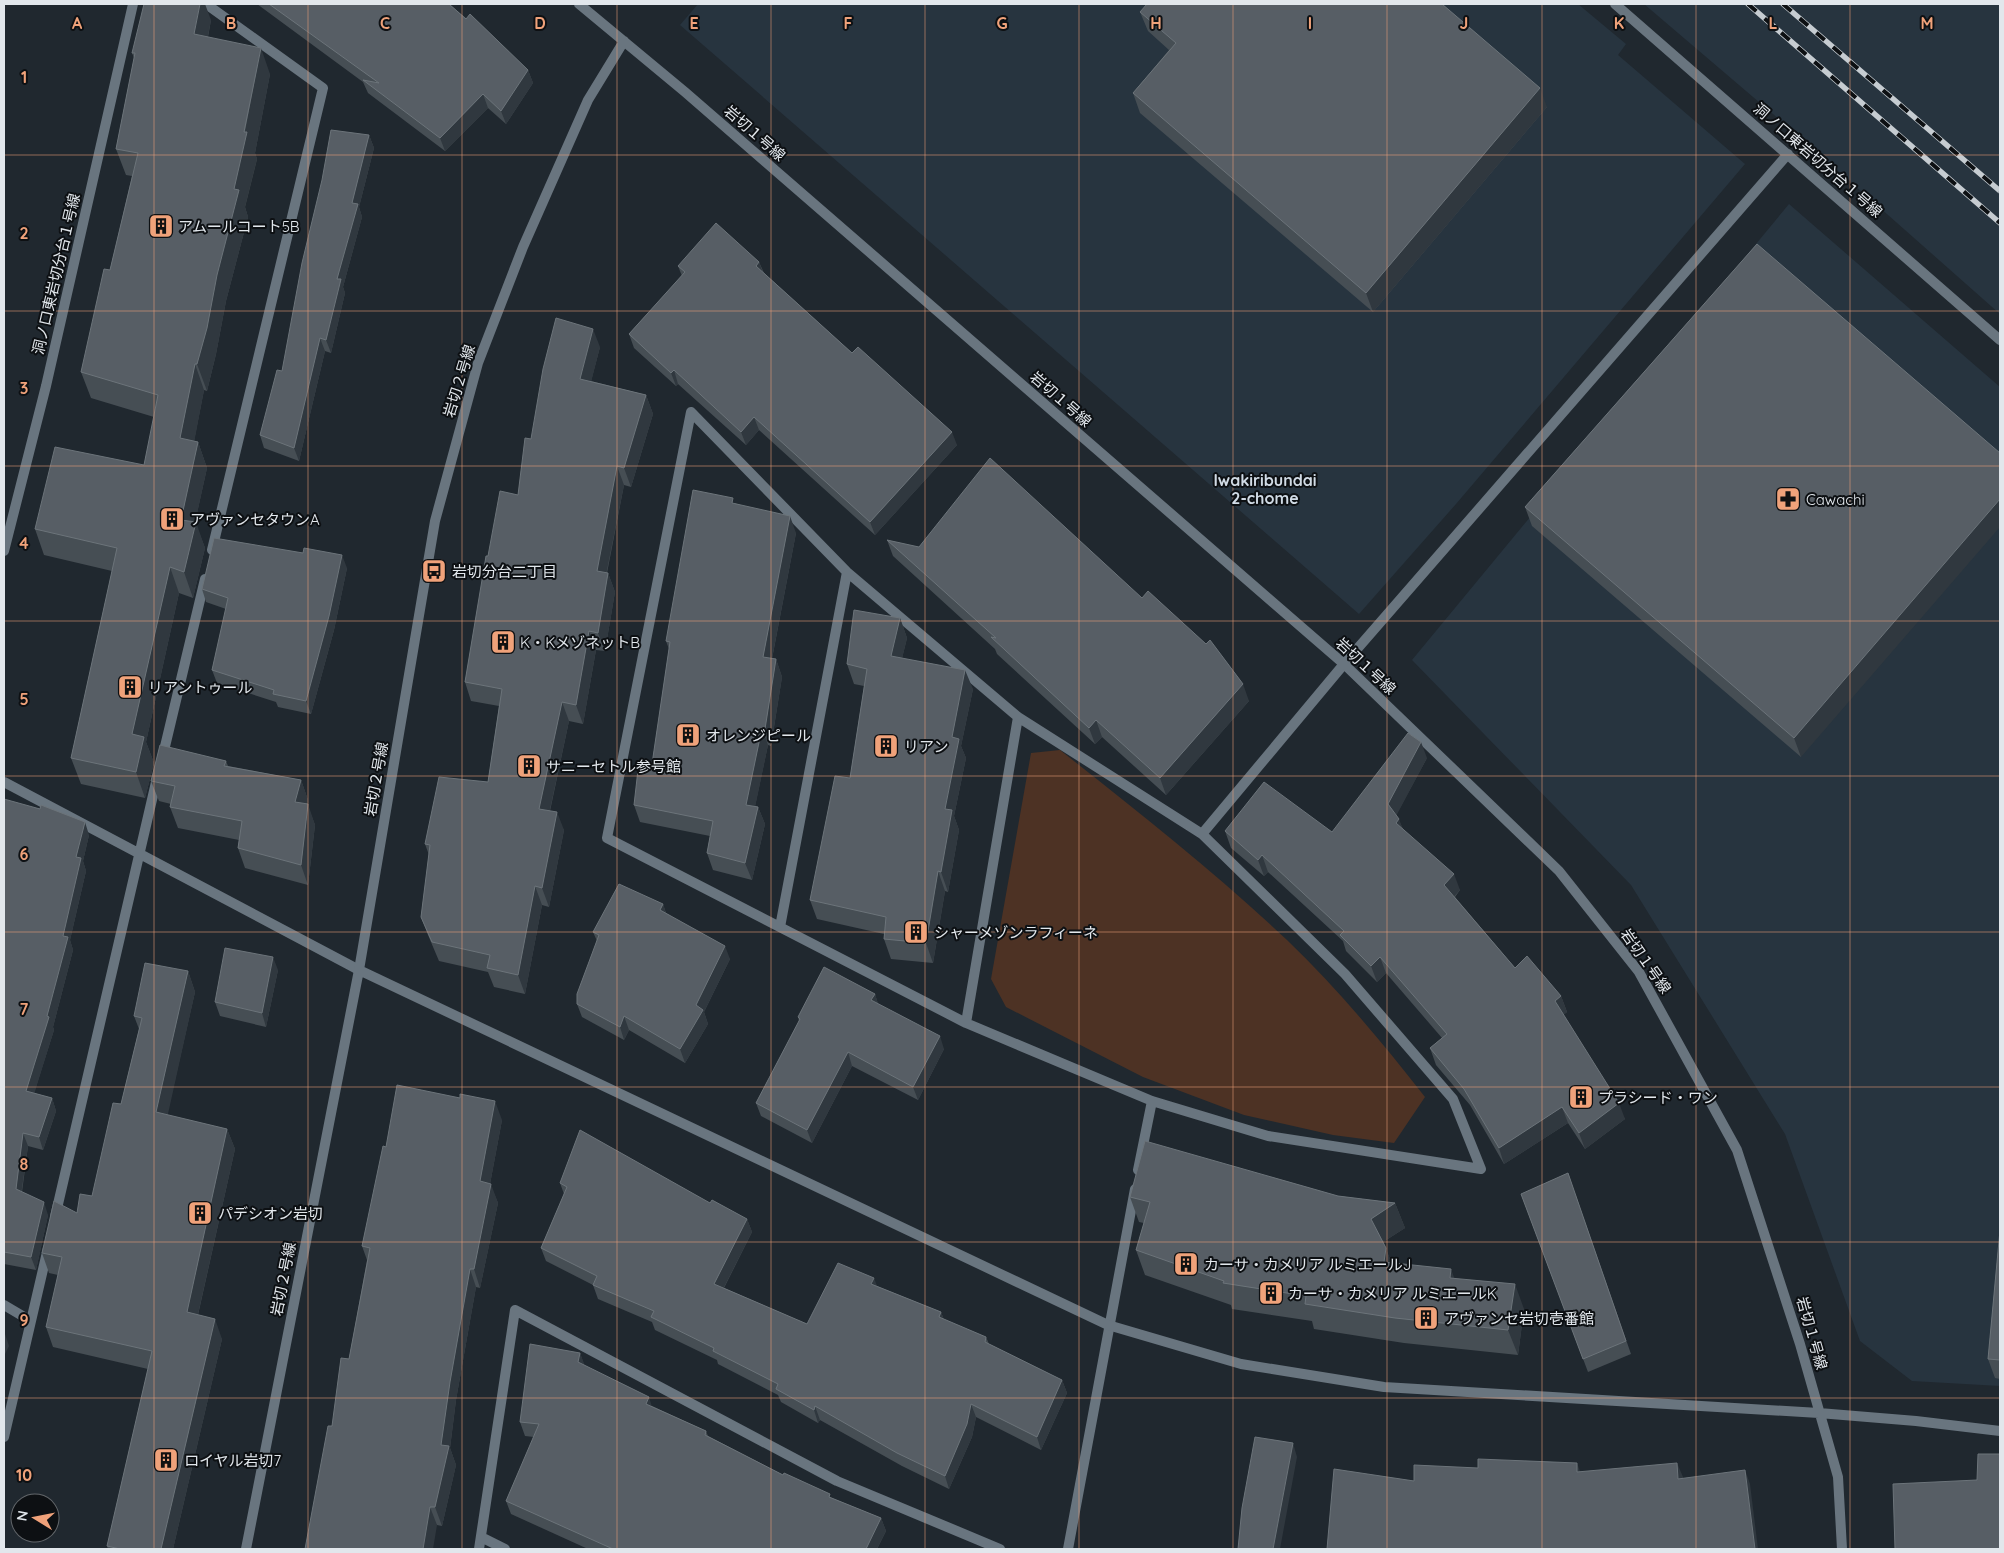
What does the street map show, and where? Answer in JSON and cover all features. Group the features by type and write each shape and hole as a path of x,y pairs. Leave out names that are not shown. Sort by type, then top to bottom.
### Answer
{"street":[{"name":"洞ノ口東岩切分台１号線","path":"4,550 46,386 133,4"},
{"path":"4,1437 139,854 323,88 206,4"},
{"name":"岩切１号線","path":"579,4 1344,664 1559,870 1639,972 1737,1150 1768,1242 1838,1477 1842,1549"},
{"name":"洞ノ口東岩切分台１号線","path":"1615,4 2000,340"},
{"name":"岩切２号線","path":"246,1549 358,970 435,520 478,363 523,247 588,100 624,41"},
{"path":"1202,834 1344,664 1788,154"},
{"path":"691,412 847,572 1018,717 1202,834 1345,974 1453,1099 1481,1168 1268,1136 1152,1101 966,1023 607,838 691,412"},
{"path":"780,927 847,572"},
{"path":"966,1023 1018,717"},
{"path":"4,782 358,970 1108,1325 1241,1364 1384,1387 1819,1413 1916,1420 2000,1431"},
{"path":"1068,1549 1108,1325 1152,1101"},
{"path":"4,1305 31,1321"},
{"path":"479,1549 515,1310 837,1481 1000,1549"},
{"path":"481,1537 505,1549"}],"shaded area":[{"path":"698,4 1578,4 1626,44 1618,55 1745,164 1456,504 1359,614 680,25"},
{"path":"1644,4 2000,4 2000,314 1801,138"},
{"path":"1789,204 2000,387 2000,1386 1912,1381 1860,1341 1785,1134 1631,885 1412,660"},
{"path":"1060,750 1175,842 1260,915 1324,977 1376,1036 1425,1097 1394,1143 1333,1135 1244,1115 1143,1077 1006,1007 991,979 1031,753"}],"building":[{"path":"144,4 200,4 194,34 261,48 244,132 247,132 234,189 239,190 217,275 207,328 197,364 195,364 180,438 198,442 181,520 196,522 184,572 170,567 132,734 144,737 136,772 71,758 117,548 35,529 55,447 144,465 158,395 81,372 104,269 110,270 138,153 116,149 135,53 132,53"},
{"path":"269,4 449,4 466,19 470,14 528,70 501,111 483,94 440,138 363,80 379,83"},
{"path":"1147,4 1442,4 1540,88 1366,293 1133,93 1176,43 1140,12"},
{"path":"331,130 369,135 352,203 358,204 337,279 341,279 326,340 320,338 294,448 260,435 277,370 282,371 302,263 322,180"},
{"path":"716,223 759,262 756,266 852,353 858,347 952,432 870,522 754,417 741,432 674,370 671,373 629,334 685,272 678,266"},
{"path":"1757,244 2000,453 2000,499 1794,738 1525,507"},
{"path":"556,318 593,329 580,379 646,395 624,468 617,466 597,571 608,573 598,633 589,631 576,705 562,702 539,809 557,812 542,888 535,886 518,975 487,968 490,955 432,942 421,917 430,845 425,844 439,777 488,782 502,689 465,682 486,556 488,556 500,491 518,495 525,438 531,439 543,369"},
{"path":"990,458 1142,598 1148,591 1206,644 1210,640 1243,684 1160,778 1096,720 1089,728 991,637 996,638 887,540 919,547"},
{"path":"693,490 733,498 732,503 790,516 763,657 776,659 765,729 762,728 746,805 758,807 745,863 707,853 713,821 634,805 639,761 652,764 670,642 666,641"},
{"path":"214,538 303,553 304,548 342,555 329,616 306,701 273,694 274,690 212,670 228,598 202,589"},
{"path":"854,610 900,618 891,656 965,670 952,737 959,739 945,809 952,810 941,872 938,871 926,943 884,939 886,917 810,900 835,776 850,778 867,669 847,664"},
{"path":"1408,733 1421,742 1388,804 1399,819 1396,823 1454,874 1444,885 1515,968 1527,956 1561,996 1555,1001 1619,1103 1579,1133 1562,1107 1499,1148 1464,1089 1430,1048 1447,1034 1380,957 1371,966 1340,935 1344,931 1262,855 1258,860 1225,831 1264,782 1332,832"},
{"path":"160,745 226,761 224,766 301,780 295,802 308,804 301,865 238,848 242,821 170,807 175,786 151,781"},
{"path":"4,799 40,809 41,805 85,822 76,857 81,858 63,936 68,937 47,1016 49,1017 26,1091 52,1098 39,1137 23,1133 16,1189 44,1202 31,1257 4,1252"},
{"path":"619,884 663,904 660,910 725,946 696,1005 703,1010 680,1049 624,1016 620,1027 577,1004 577,994 599,935 593,932"},
{"path":"225,948 273,957 262,1013 215,1002"},
{"path":"145,963 188,971 156,1112 227,1129 187,1312 215,1319 161,1549 120,1549 107,1546 152,1351 46,1327 62,1257 42,1253 54,1201 77,1213 80,1194 92,1196 113,1103 121,1104 142,1018 134,1016"},
{"path":"824,967 875,994 871,1000 940,1036 913,1087 848,1052 807,1130 756,1103 800,1019 798,1017"},
{"path":"397,1085 460,1098 460,1094 495,1101 480,1181 491,1184 474,1269 470,1269 441,1445 449,1446 435,1507 430,1507 423,1549 305,1549 328,1426 332,1426 341,1358 349,1359 370,1248 362,1246 383,1146 386,1147"},
{"path":"580,1130 710,1203 712,1200 747,1219 714,1284 807,1324 838,1263 874,1278 871,1284 941,1312 939,1317 986,1337 985,1342 1062,1380 1037,1437 971,1404 967,1424 945,1476 897,1453 815,1406 814,1410 776,1389 778,1384 713,1351 714,1348 651,1317 654,1311 593,1285 597,1276 541,1248 567,1187 560,1183"},
{"path":"1145,1141 1338,1196 1395,1203 1371,1219 1386,1248 1384,1262 1451,1269 1450,1278 1515,1284 1508,1330 1395,1318 1305,1304 1306,1296 1223,1283 1224,1281 1136,1250 1150,1202 1130,1197"},
{"path":"1568,1173 1626,1341 1583,1359 1521,1194"},
{"path":"2000,1230 2000,1360 1988,1359"},
{"path":"530,1344 580,1353 578,1362 649,1397 646,1404 706,1431 705,1435 783,1475 784,1473 830,1494 829,1497 881,1518 866,1549 613,1549 506,1501 539,1424 520,1422"},
{"path":"1255,1437 1293,1443 1273,1549 1238,1549 1242,1508"},
{"path":"1978,1454 2000,1454 2000,1549 1895,1549 1893,1484 1977,1480"},
{"path":"1478,1459 1577,1463 1577,1472 1677,1463 1678,1479 1745,1470 1755,1549 1327,1549 1334,1469 1414,1481 1414,1465 1478,1468"}],"railway":[{"path":"1748,4 2000,223"},
{"path":"1783,4 2000,191"}],"place":[{"name":"アムールコート5B","path":"161,226"},
{"name":"Cawachi","path":"1788,499"},
{"name":"アヴァンセタウンA","path":"172,519"},
{"name":"岩切分台二丁目","path":"434,571"},
{"name":"K・KメゾネットB","path":"503,642"},
{"name":"リアントゥール","path":"130,687"},
{"name":"オレンジピール","path":"688,735"},
{"name":"リアン","path":"886,746"},
{"name":"サニーセトル参号館","path":"529,766"},
{"name":"シャーメゾンラフィーネ","path":"916,932"},
{"name":"プラシード・ワン","path":"1581,1097"},
{"name":"パデシオン岩切","path":"200,1213"},
{"name":"カーサ・カメリア ルミエールJ","path":"1186,1264"},
{"name":"カーサ・カメリア ルミエールK","path":"1271,1293"},
{"name":"アヴァンセ岩切壱番館","path":"1426,1318"},
{"name":"ロイヤル岩切7","path":"166,1460"}],"district":[{"name":"Iwakiribundai 2-chome","path":"1265,489"}]}
